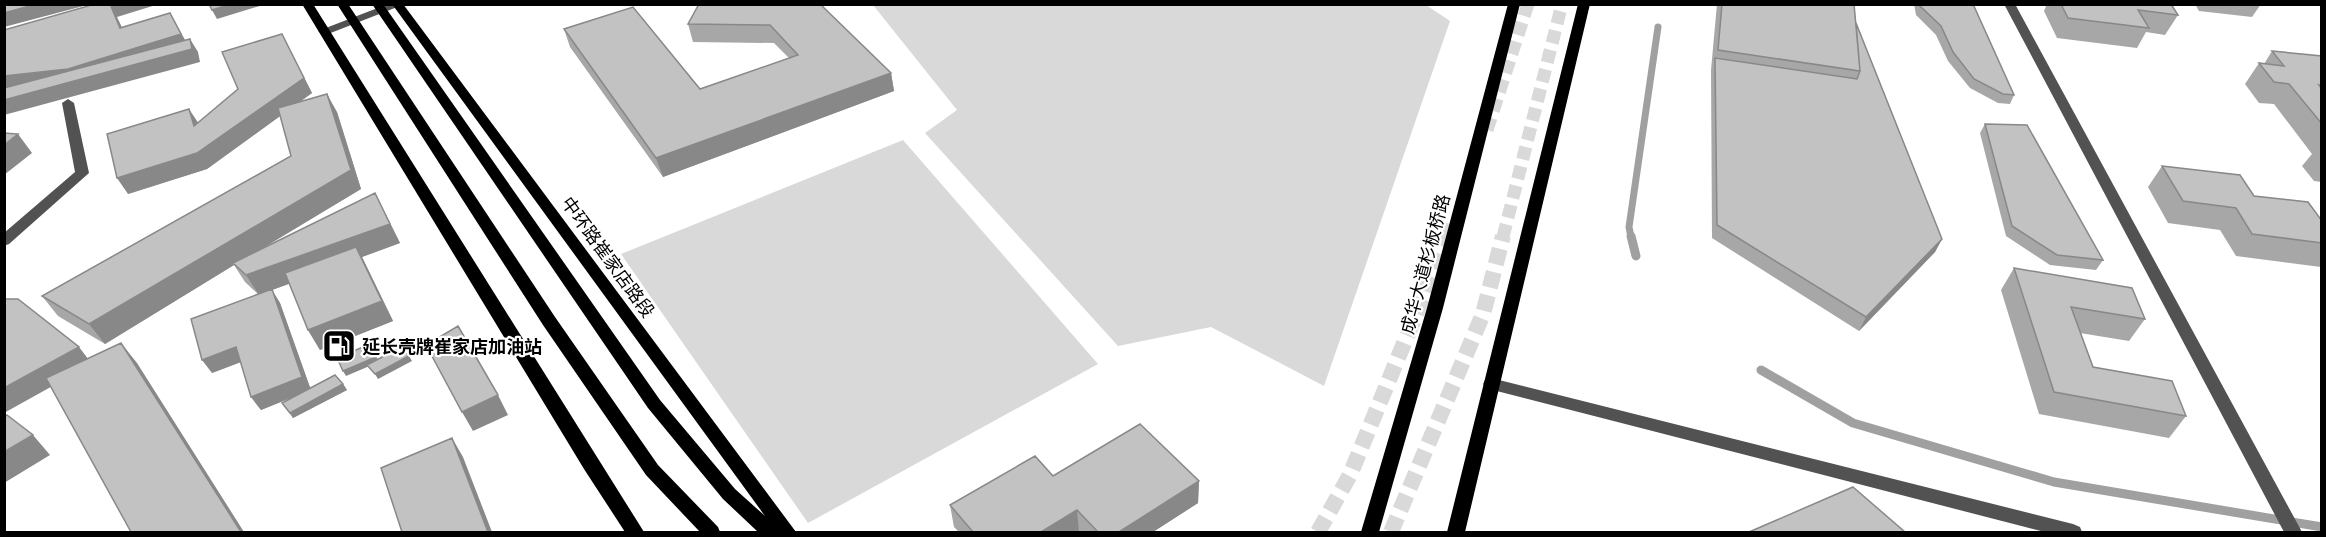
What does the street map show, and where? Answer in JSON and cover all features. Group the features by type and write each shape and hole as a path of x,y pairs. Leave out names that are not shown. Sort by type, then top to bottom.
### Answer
{"main road":[{"path":"307,4 590,464 635,532"},
{"path":"342,4 549,321 652,470 711,532"},
{"path":"377,4 654,404 729,495 770,532"},
{"name":"成华大道杉板桥路","path":"1370,532 1435,308 1514,4"},
{"path":"1456,532 1584,4"},
{"name":"中环路崔家店路段","path":"398,5 787,532"}],"street":[{"path":"2009,4 2293,532"},
{"path":"324,31 398,5"},
{"path":"4,241 82,173 68,103"},
{"path":"1491,384 2073,532"}],"shaded area":[{"path":"873,5 1426,5 1450,21 1324,386 1211,327 1118,346 925,133 957,110"},
{"path":"903,140 1098,364 808,523 621,254"}],"building":[{"path":"4,4 37,4 4,13"},
{"path":"95,4 110,4 120,28 170,13 181,34 68,69 4,76 4,30"},
{"path":"209,4 231,4 212,10"},
{"path":"699,4 820,4 891,73 656,158 564,29 633,7 700,89 798,55 770,25 688,24"},
{"path":"1722,4 1854,4 1860,71 1718,50"},
{"path":"1919,4 1973,4 2014,95 2003,94 1974,79 1953,52 1941,26"},
{"path":"2061,4 2171,4 2178,15 2138,10 2149,28 2068,18"},
{"path":"1856,23 1942,239 1866,317 1717,225 1715,58 1857,79 1860,71"},
{"path":"282,34 304,78 197,153 117,178 107,134 189,109 194,126 238,89 222,52"},
{"path":"190,39 192,49 4,100 4,88"},
{"path":"2272,51 2322,56 2322,86 2319,85 2322,89 2322,124 2289,84 2274,82 2259,63 2284,66"},
{"path":"327,94 351,170 89,324 42,296 291,156 278,108"},
{"path":"1985,124 2027,125 2103,260 2057,255 2012,226"},
{"path":"4,133 18,134 4,145"},
{"path":"2162,166 2240,175 2254,196 2308,202 2322,221 2322,243 2252,234 2236,208 2183,201"},
{"path":"375,193 390,224 246,275 233,263"},
{"path":"356,247 382,301 308,330 285,273"},
{"path":"2014,268 2132,288 2145,319 2071,307 2093,367 2172,381 2186,416 2054,392"},
{"path":"272,289 302,377 251,397 236,347 202,360 191,319"},
{"path":"4,299 18,299 79,347 4,388"},
{"path":"458,326 498,395 462,412 426,345"},
{"path":"121,343 241,532 131,532 46,378"},
{"path":"370,344 376,357 343,371 337,358"},
{"path":"401,347 409,356 375,374 367,365"},
{"path":"335,375 343,384 290,413 282,403"},
{"path":"7,415 33,435 4,452 4,417"},
{"path":"1140,424 1199,481 1119,532 1098,532 1077,510 1041,532 973,532 950,505 1035,456 1053,476"},
{"path":"452,438 488,532 402,532 381,468"},
{"path":"1853,487 1905,532 1749,532"}],"waterway":[{"path":"1631,237 1629,227 1658,27"},
{"path":"1631,236 1636,256"},
{"path":"1761,370 1853,423 2054,482 2322,527"}],"tunnel":[{"path":"1487,130 1528,4"},
{"path":"1503,237 1562,4"},
{"path":"1447,237 1452,225"},
{"path":"1318,532 1350,475 1448,236"},
{"path":"1391,532 1483,314 1503,236"}],"place":[{"name":"延长壳牌崔家店加油站","path":"339,346"}]}
